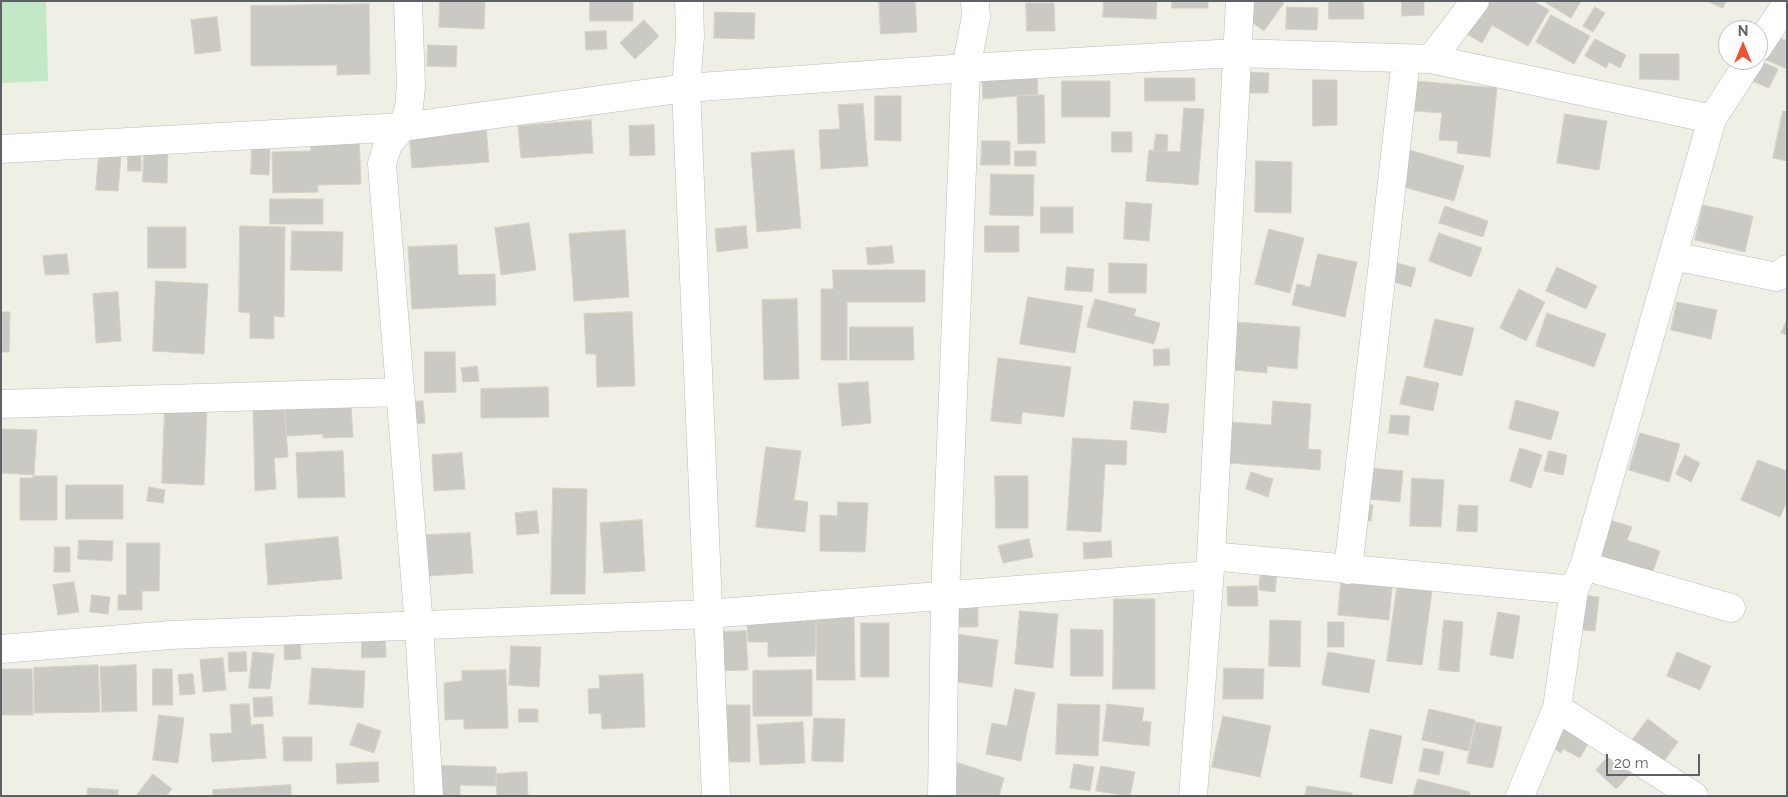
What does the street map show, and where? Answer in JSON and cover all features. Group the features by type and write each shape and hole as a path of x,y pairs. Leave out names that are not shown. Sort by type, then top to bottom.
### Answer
{"street":[{"path":"408,1 411,86 409,107 403,127 388,144 382,164 419,626 429,796"},
{"path":"689,1 690,36 686,88 716,796"},
{"path":"942,796 945,597 966,68 976,17 975,1"},
{"path":"1193,796 1210,565 1240,1"},
{"path":"1348,570 1419,59 1475,1"},
{"path":"1768,32 1787,3"},
{"path":"1,149 403,127 686,88 966,68 1236,53 1419,59 1712,119"},
{"path":"1520,796 1557,708 1579,578 1712,119 1744,70"},
{"path":"1673,256 1776,277 1787,269"},
{"path":"1,404 400,392"},
{"path":"1,649 171,635 708,614 945,597 1210,565 1579,578 1731,608"},
{"path":"1557,708 1694,796"}],"green space":[{"path":"1,1 46,1 48,81 1,83"}],"building":[{"path":"440,1 485,1 484,29 439,27"},
{"path":"590,1 633,1 633,21 590,21"},
{"path":"879,1 915,1 917,32 881,34"},
{"path":"1104,1 1157,1 1156,19 1103,17"},
{"path":"1172,1 1208,1 1208,8 1172,8"},
{"path":"1256,1 1281,1 1284,3 1264,31 1245,17"},
{"path":"1329,1 1363,1 1364,19 1329,19"},
{"path":"1402,1 1424,1 1424,15 1402,16"},
{"path":"1469,1 1533,1 1549,10 1528,46 1492,25 1482,43 1455,27"},
{"path":"1548,1 1581,1 1571,18 1546,3"},
{"path":"1707,1 1726,1 1723,8"},
{"path":"1026,3 1054,3 1055,31 1027,31"},
{"path":"369,4 370,74 337,75 337,65 251,66 251,6"},
{"path":"1287,7 1318,8 1317,30 1286,29"},
{"path":"1595,7 1605,13 1593,32 1583,26"},
{"path":"715,12 755,13 754,39 714,38"},
{"path":"1551,15 1590,36 1574,64 1536,42"},
{"path":"217,17 221,51 195,54 191,20"},
{"path":"644,20 659,36 635,59 620,43"},
{"path":"606,31 607,49 586,50 585,32"},
{"path":"1774,35 1787,41 1787,69 1768,61 1768,49"},
{"path":"1595,39 1626,55 1620,68 1609,62 1606,68 1585,56"},
{"path":"428,45 457,46 456,67 427,66"},
{"path":"1640,54 1679,54 1679,80 1640,79"},
{"path":"1768,64 1778,69 1769,88 1745,78 1751,70 1768,70"},
{"path":"1247,72 1269,73 1268,93 1247,93"},
{"path":"1037,74 1038,94 983,99 982,79"},
{"path":"1145,78 1195,78 1195,101 1145,101"},
{"path":"1392,79 1497,88 1490,157 1457,153 1458,141 1439,140 1442,113 1389,109"},
{"path":"1313,80 1337,80 1337,125 1313,126"},
{"path":"1062,81 1110,81 1110,117 1062,117"},
{"path":"1044,95 1045,143 1018,144 1017,96"},
{"path":"875,96 901,96 901,141 875,140"},
{"path":"863,104 868,166 821,169 819,130 840,129 838,105"},
{"path":"1184,108 1204,109 1198,185 1146,181 1149,150 1180,152"},
{"path":"1783,111 1787,112 1787,161 1773,158"},
{"path":"1565,114 1607,121 1599,170 1557,163"},
{"path":"591,120 593,153 521,158 518,126"},
{"path":"654,125 655,155 630,156 629,126"},
{"path":"486,126 489,162 412,168 409,133"},
{"path":"359,132 361,184 318,185 318,192 273,193 272,152 311,151 310,134"},
{"path":"1112,132 1132,132 1132,152 1112,152"},
{"path":"1156,134 1168,135 1167,151 1154,150"},
{"path":"982,141 1010,141 1010,165 981,165"},
{"path":"144,145 168,145 167,183 143,182"},
{"path":"252,148 270,149 269,175 251,174"},
{"path":"1403,148 1464,166 1454,201 1393,184"},
{"path":"794,150 801,228 757,232 751,153"},
{"path":"1015,151 1036,151 1036,166 1015,166"},
{"path":"99,155 121,157 118,191 96,190"},
{"path":"128,155 141,155 141,171 128,171"},
{"path":"1256,161 1292,162 1291,213 1255,212"},
{"path":"991,174 1034,175 1033,216 990,215"},
{"path":"270,199 323,199 323,224 270,224"},
{"path":"1126,202 1152,204 1149,241 1124,239"},
{"path":"1703,205 1753,216 1745,252 1695,240"},
{"path":"1445,206 1488,221 1483,237 1439,223"},
{"path":"1041,207 1073,207 1073,233 1041,233"},
{"path":"529,223 536,270 501,275 495,228"},
{"path":"240,226 285,227 284,317 274,316 274,339 250,338 250,313 239,312"},
{"path":"746,226 748,248 717,252 715,229"},
{"path":"985,226 1019,226 1019,252 985,252"},
{"path":"148,227 186,227 186,268 148,268"},
{"path":"1269,229 1304,238 1290,293 1255,284"},
{"path":"625,230 629,297 574,301 569,234"},
{"path":"292,231 343,232 342,271 291,270"},
{"path":"1439,233 1482,248 1471,277 1429,261"},
{"path":"457,245 458,275 495,274 496,305 412,309 408,247"},
{"path":"892,246 894,263 868,265 866,248"},
{"path":"67,254 69,274 45,275 43,256"},
{"path":"1318,254 1357,262 1345,317 1292,305 1297,284 1310,287"},
{"path":"1378,258 1416,268 1411,287 1373,276"},
{"path":"1109,263 1147,264 1146,293 1109,293"},
{"path":"1067,267 1094,269 1092,292 1065,290"},
{"path":"1557,267 1597,286 1586,309 1546,291"},
{"path":"833,270 925,270 925,302 847,302 847,360 821,360 821,289 833,289"},
{"path":"156,281 208,284 204,354 153,351"},
{"path":"1519,289 1545,302 1526,341 1500,328"},
{"path":"118,292 121,341 96,343 93,294"},
{"path":"1028,297 1083,306 1075,353 1020,344"},
{"path":"797,299 799,379 764,380 762,300"},
{"path":"1095,299 1136,309 1134,316 1160,323 1154,344 1087,327"},
{"path":"1677,302 1717,310 1711,339 1671,330"},
{"path":"1,312 10,312 9,352 1,352"},
{"path":"632,312 635,386 597,387 596,354 586,354 584,314"},
{"path":"1547,313 1606,334 1594,367 1536,346"},
{"path":"1435,319 1474,328 1462,376 1424,367"},
{"path":"1787,320 1787,335 1781,333"},
{"path":"1237,322 1300,327 1297,369 1267,366 1267,373 1233,370"},
{"path":"850,327 913,327 914,360 850,360"},
{"path":"1169,349 1170,365 1154,366 1153,350"},
{"path":"425,352 455,352 456,392 425,393"},
{"path":"998,358 1071,367 1064,417 1022,412 1021,424 991,421"},
{"path":"477,366 479,381 463,382 461,368"},
{"path":"1407,376 1439,383 1433,411 1400,404"},
{"path":"868,382 871,423 842,426 838,384"},
{"path":"548,387 549,417 481,418 481,389"},
{"path":"1516,400 1559,412 1551,440 1509,429"},
{"path":"423,401 425,423 410,424 409,402"},
{"path":"1134,401 1169,404 1166,433 1131,429"},
{"path":"1273,401 1311,404 1308,449 1321,450 1320,470 1229,463 1232,422 1271,425"},
{"path":"284,402 288,457 274,458 276,489 255,491 253,404"},
{"path":"284,402 351,406 353,437 323,438 323,434 287,436"},
{"path":"165,405 207,407 204,485 162,483"},
{"path":"1391,415 1410,416 1408,435 1389,433"},
{"path":"1,429 37,430 34,475 1,473"},
{"path":"1640,433 1680,444 1669,482 1629,470"},
{"path":"1073,438 1127,441 1126,465 1105,464 1101,532 1067,530"},
{"path":"766,447 801,451 794,500 808,502 805,532 756,527"},
{"path":"1520,448 1542,455 1531,488 1510,481"},
{"path":"343,451 345,497 298,498 296,453"},
{"path":"1549,451 1567,455 1563,475 1544,471"},
{"path":"462,453 465,489 434,491 432,455"},
{"path":"1685,455 1700,463 1691,482 1676,474"},
{"path":"1758,460 1787,471 1787,501 1780,517 1741,500"},
{"path":"1360,467 1403,471 1400,502 1357,498"},
{"path":"1251,472 1273,479 1268,497 1246,489"},
{"path":"33,476 57,476 57,520 20,520 20,478 33,478"},
{"path":"995,476 1028,476 1028,528 996,528"},
{"path":"1412,478 1444,480 1441,527 1410,526"},
{"path":"66,485 123,485 123,519 66,519"},
{"path":"149,487 165,490 163,503 147,501"},
{"path":"553,488 587,489 585,594 551,594"},
{"path":"838,502 868,503 865,552 820,551 820,515 837,516"},
{"path":"1354,503 1373,505 1371,521 1352,519"},
{"path":"1459,505 1478,506 1477,532 1457,531"},
{"path":"537,511 539,533 517,535 515,513"},
{"path":"1607,519 1632,527 1627,540 1660,551 1651,577 1594,557"},
{"path":"642,520 645,571 604,573 600,523"},
{"path":"470,533 473,573 429,576 426,535"},
{"path":"338,537 342,579 268,585 265,544"},
{"path":"1029,539 1033,557 1003,563 998,546"},
{"path":"79,540 113,541 112,561 78,559"},
{"path":"1111,541 1112,557 1084,559 1083,543"},
{"path":"127,543 160,543 159,591 142,591 142,610 118,610 118,595 126,595"},
{"path":"55,547 70,547 70,572 54,572"},
{"path":"1261,570 1277,572 1275,592 1259,590"},
{"path":"74,582 79,612 58,615 53,585"},
{"path":"1341,582 1392,587 1389,620 1338,615"},
{"path":"1257,586 1258,606 1228,606 1227,587"},
{"path":"1397,587 1432,591 1422,665 1387,661"},
{"path":"1575,594 1599,597 1595,631 1571,629"},
{"path":"92,595 110,597 108,614 90,612"},
{"path":"1114,599 1155,599 1155,689 1113,689"},
{"path":"951,607 978,607 978,627 950,627"},
{"path":"1020,611 1058,614 1053,668 1015,664"},
{"path":"1498,612 1520,616 1513,659 1490,655"},
{"path":"817,617 854,617 855,680 817,680"},
{"path":"816,618 815,656 768,657 768,642 748,642 747,620"},
{"path":"1270,620 1301,621 1300,667 1269,666"},
{"path":"1444,620 1463,622 1459,672 1439,670"},
{"path":"1328,622 1344,622 1344,647 1328,647"},
{"path":"861,623 889,623 889,677 861,677"},
{"path":"1071,629 1103,630 1103,676 1071,676"},
{"path":"746,631 748,670 713,671 711,632"},
{"path":"950,633 998,640 992,687 951,681"},
{"path":"284,638 300,638 301,659 285,660"},
{"path":"362,638 385,638 386,657 362,658"},
{"path":"511,646 541,647 539,687 509,685"},
{"path":"246,652 247,671 229,672 228,653"},
{"path":"253,652 274,654 270,689 249,688"},
{"path":"1328,652 1375,660 1369,693 1322,685"},
{"path":"1677,652 1711,666 1700,690 1667,676"},
{"path":"223,658 226,690 203,692 200,660"},
{"path":"98,665 100,712 34,713 34,668"},
{"path":"136,665 137,711 102,712 100,667"},
{"path":"312,668 365,671 363,708 309,704"},
{"path":"1224,668 1264,669 1263,699 1223,699"},
{"path":"1,669 32,669 33,715 1,715"},
{"path":"153,669 172,669 173,705 153,705"},
{"path":"506,670 508,728 464,729 464,719 445,720 444,683 462,681 462,671"},
{"path":"812,670 812,716 753,716 753,671"},
{"path":"193,674 195,694 180,695 178,675"},
{"path":"643,674 645,727 602,729 601,713 589,714 588,689 600,688 599,676"},
{"path":"1015,689 1035,693 1021,761 986,754 992,723 1007,726"},
{"path":"272,697 273,716 254,717 253,698"},
{"path":"249,704 251,725 263,724 266,758 212,762 210,734 232,733 230,705"},
{"path":"1058,704 1100,705 1098,756 1056,754"},
{"path":"1107,704 1144,708 1142,721 1151,722 1149,746 1103,741"},
{"path":"713,705 750,705 750,762 713,762"},
{"path":"519,709 538,709 538,722 519,722"},
{"path":"1429,709 1475,720 1468,751 1422,740"},
{"path":"159,715 184,718 178,763 153,760"},
{"path":"1223,716 1271,726 1260,777 1212,767"},
{"path":"814,718 845,719 843,762 812,761"},
{"path":"1648,719 1678,742 1658,769 1627,747"},
{"path":"1555,720 1590,740 1580,758 1563,749 1561,753 1543,742"},
{"path":"803,722 805,763 760,765 757,725"},
{"path":"1476,722 1502,727 1493,768 1467,763"},
{"path":"358,723 381,731 374,753 350,745"},
{"path":"1370,729 1402,736 1392,784 1360,777"},
{"path":"283,737 312,737 312,761 284,761"},
{"path":"1424,748 1444,752 1439,775 1419,771"},
{"path":"1612,753 1633,771 1616,789 1596,770"},
{"path":"953,761 1004,778 999,796 954,796"},
{"path":"378,762 379,782 337,784 336,764"},
{"path":"1074,764 1094,767 1090,791 1070,788"},
{"path":"431,765 496,767 496,786 460,785 460,796 431,796"},
{"path":"1101,766 1135,772 1130,796 1096,791"},
{"path":"527,772 528,796 497,796 496,774"},
{"path":"153,774 172,789 166,796 136,796"},
{"path":"1418,779 1470,792 1469,796 1413,796"},
{"path":"291,785 291,796 213,796 213,790"},
{"path":"1307,786 1352,793 1352,796 1305,796"},
{"path":"88,788 118,790 118,796 87,796"}]}
